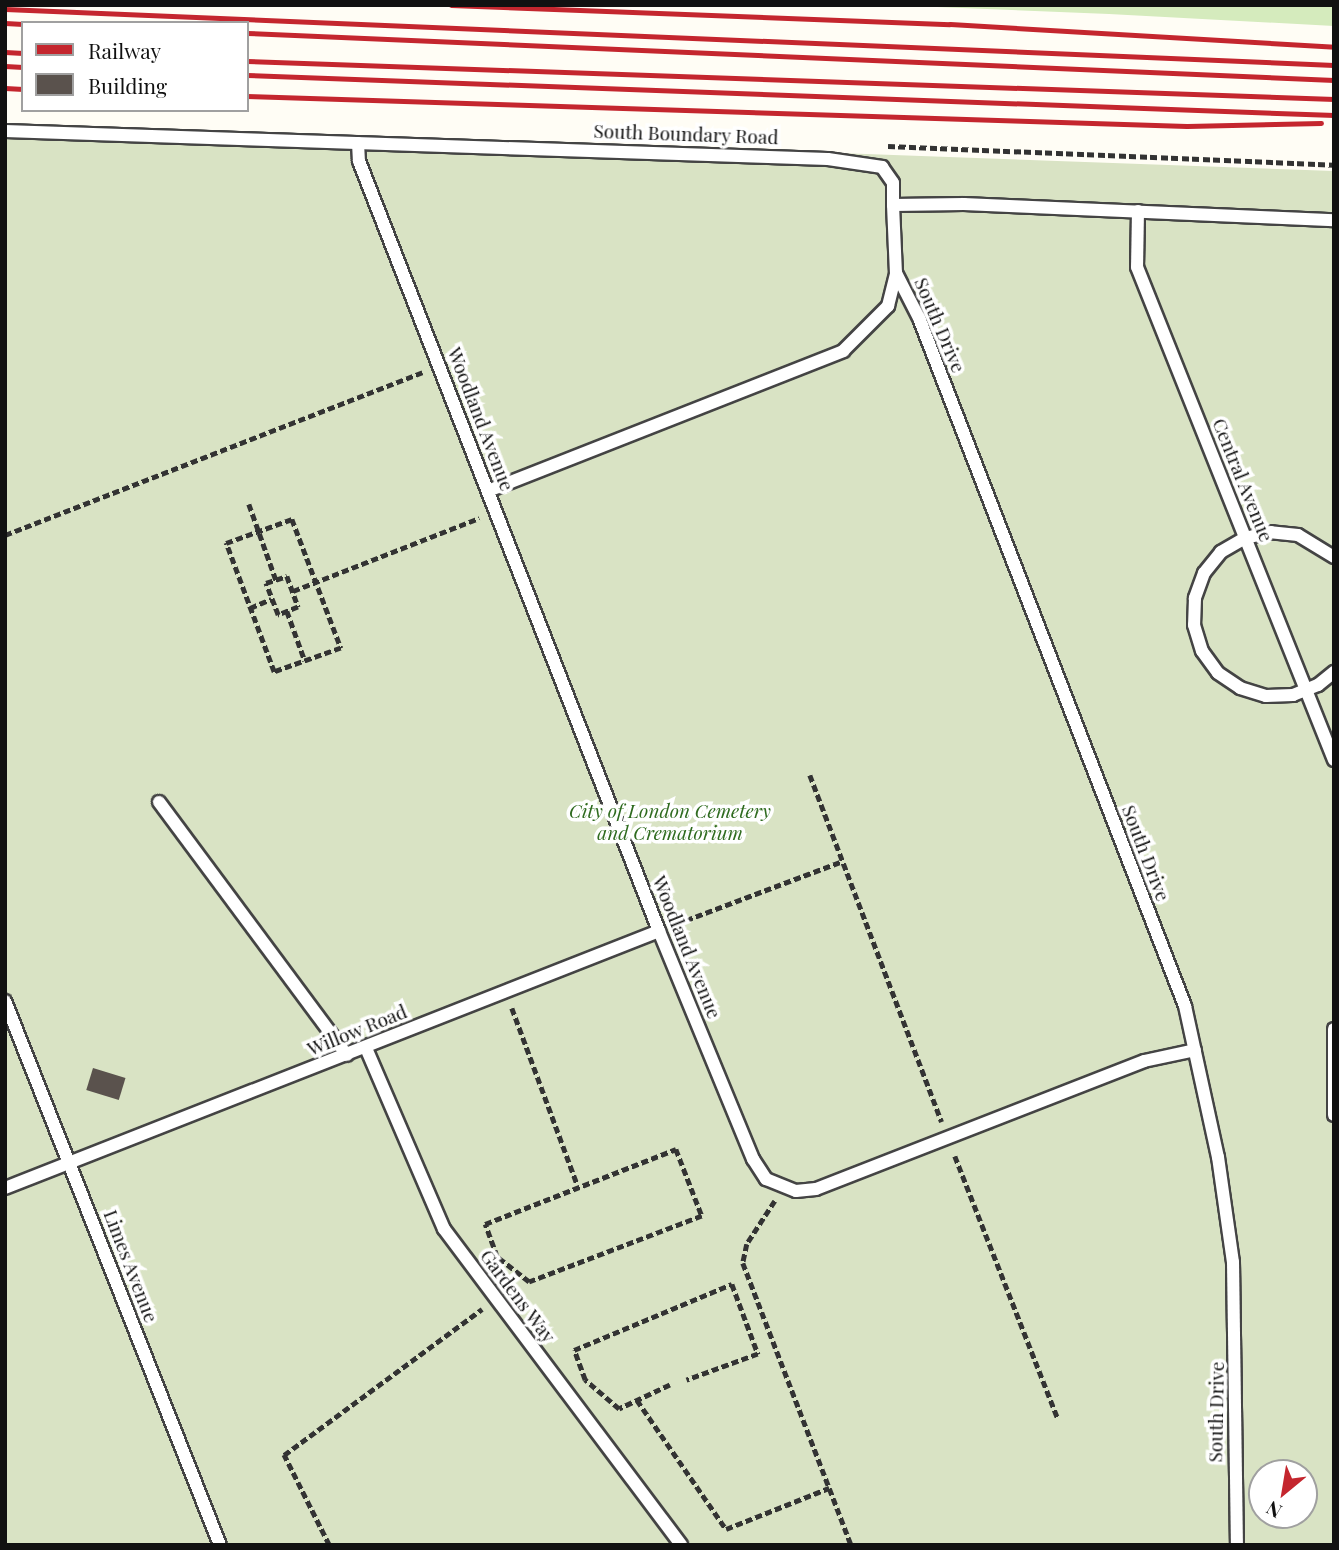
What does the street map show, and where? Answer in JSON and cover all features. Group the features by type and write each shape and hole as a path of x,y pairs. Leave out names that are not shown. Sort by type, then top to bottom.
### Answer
{"lane":[{"name":"South Boundary Road","path":"5,131 858,161 882,167 893,183 893,205"},
{"name":"Woodland Avenue","path":"358,143 359,161 659,931 753,1159 766,1179 783,1188"},
{"path":"893,205 1138,211 1334,220"},
{"name":"South Drive","path":"893,205 896,273 919,318 1185,1006 1218,1157 1233,1262 1237,1545"},
{"name":"Central Avenue","path":"1138,211 1137,267 1334,760"},
{"path":"488,491 843,351 888,306 896,273"},
{"path":"1334,557 1298,535 1271,532 1245,538 1213,562 1195,598 1194,625 1202,651 1218,673 1240,688 1266,696 1306,689 1334,672"},
{"path":"159,802 347,1055"},
{"name":"Willow Road","path":"5,1188 70,1165 659,931"},
{"name":"Limes Avenue","path":"5,1001 220,1545"},
{"path":"1334,1029 1334,1115"},
{"name":"Gardens Way","path":"366,1048 444,1229 681,1545"},
{"path":"783,1188 816,1189 1144,1061 1195,1050"}],"path":[{"path":"5,535 439,365"},
{"path":"250,504 276,580"},
{"path":"293,591 496,512"},
{"path":"292,519 316,582 341,648 274,673 226,543 292,519"},
{"path":"287,576 293,591 299,607 278,615 266,583 287,576"},
{"path":"250,608 271,599"},
{"path":"287,611 304,662"},
{"path":"810,775 1058,1419"},
{"path":"659,931 842,861"},
{"path":"506,991 577,1184"},
{"path":"676,1149 702,1216 529,1282 498,1257 485,1224 577,1184 676,1149"},
{"path":"783,1188 747,1244 743,1263 851,1545"},
{"path":"670,1385 619,1409 585,1380 574,1350 732,1284 758,1354 687,1380"},
{"path":"329,1545 284,1455 496,1299"},
{"path":"637,1401 726,1529 829,1488"}],"green space":[{"path":"887,5 1334,5 1334,26 1109,14"},
{"name":"City of London Cemetery and Crematorium","path":"5,123 1334,171 1334,1545 5,1545"}],"building":[{"path":"93,1068 126,1078 119,1100 86,1090"}],"railway":[{"path":"451,5 950,24 1334,47"},
{"path":"5,9 1334,65"},
{"path":"5,23 21,24"},
{"path":"248,33 1334,80"},
{"path":"5,52 21,53"},
{"path":"248,61 1334,99"},
{"path":"5,66 21,67"},
{"path":"248,75 1334,115"},
{"path":"5,88 21,89"},
{"path":"248,96 1187,126 1321,123"}]}
